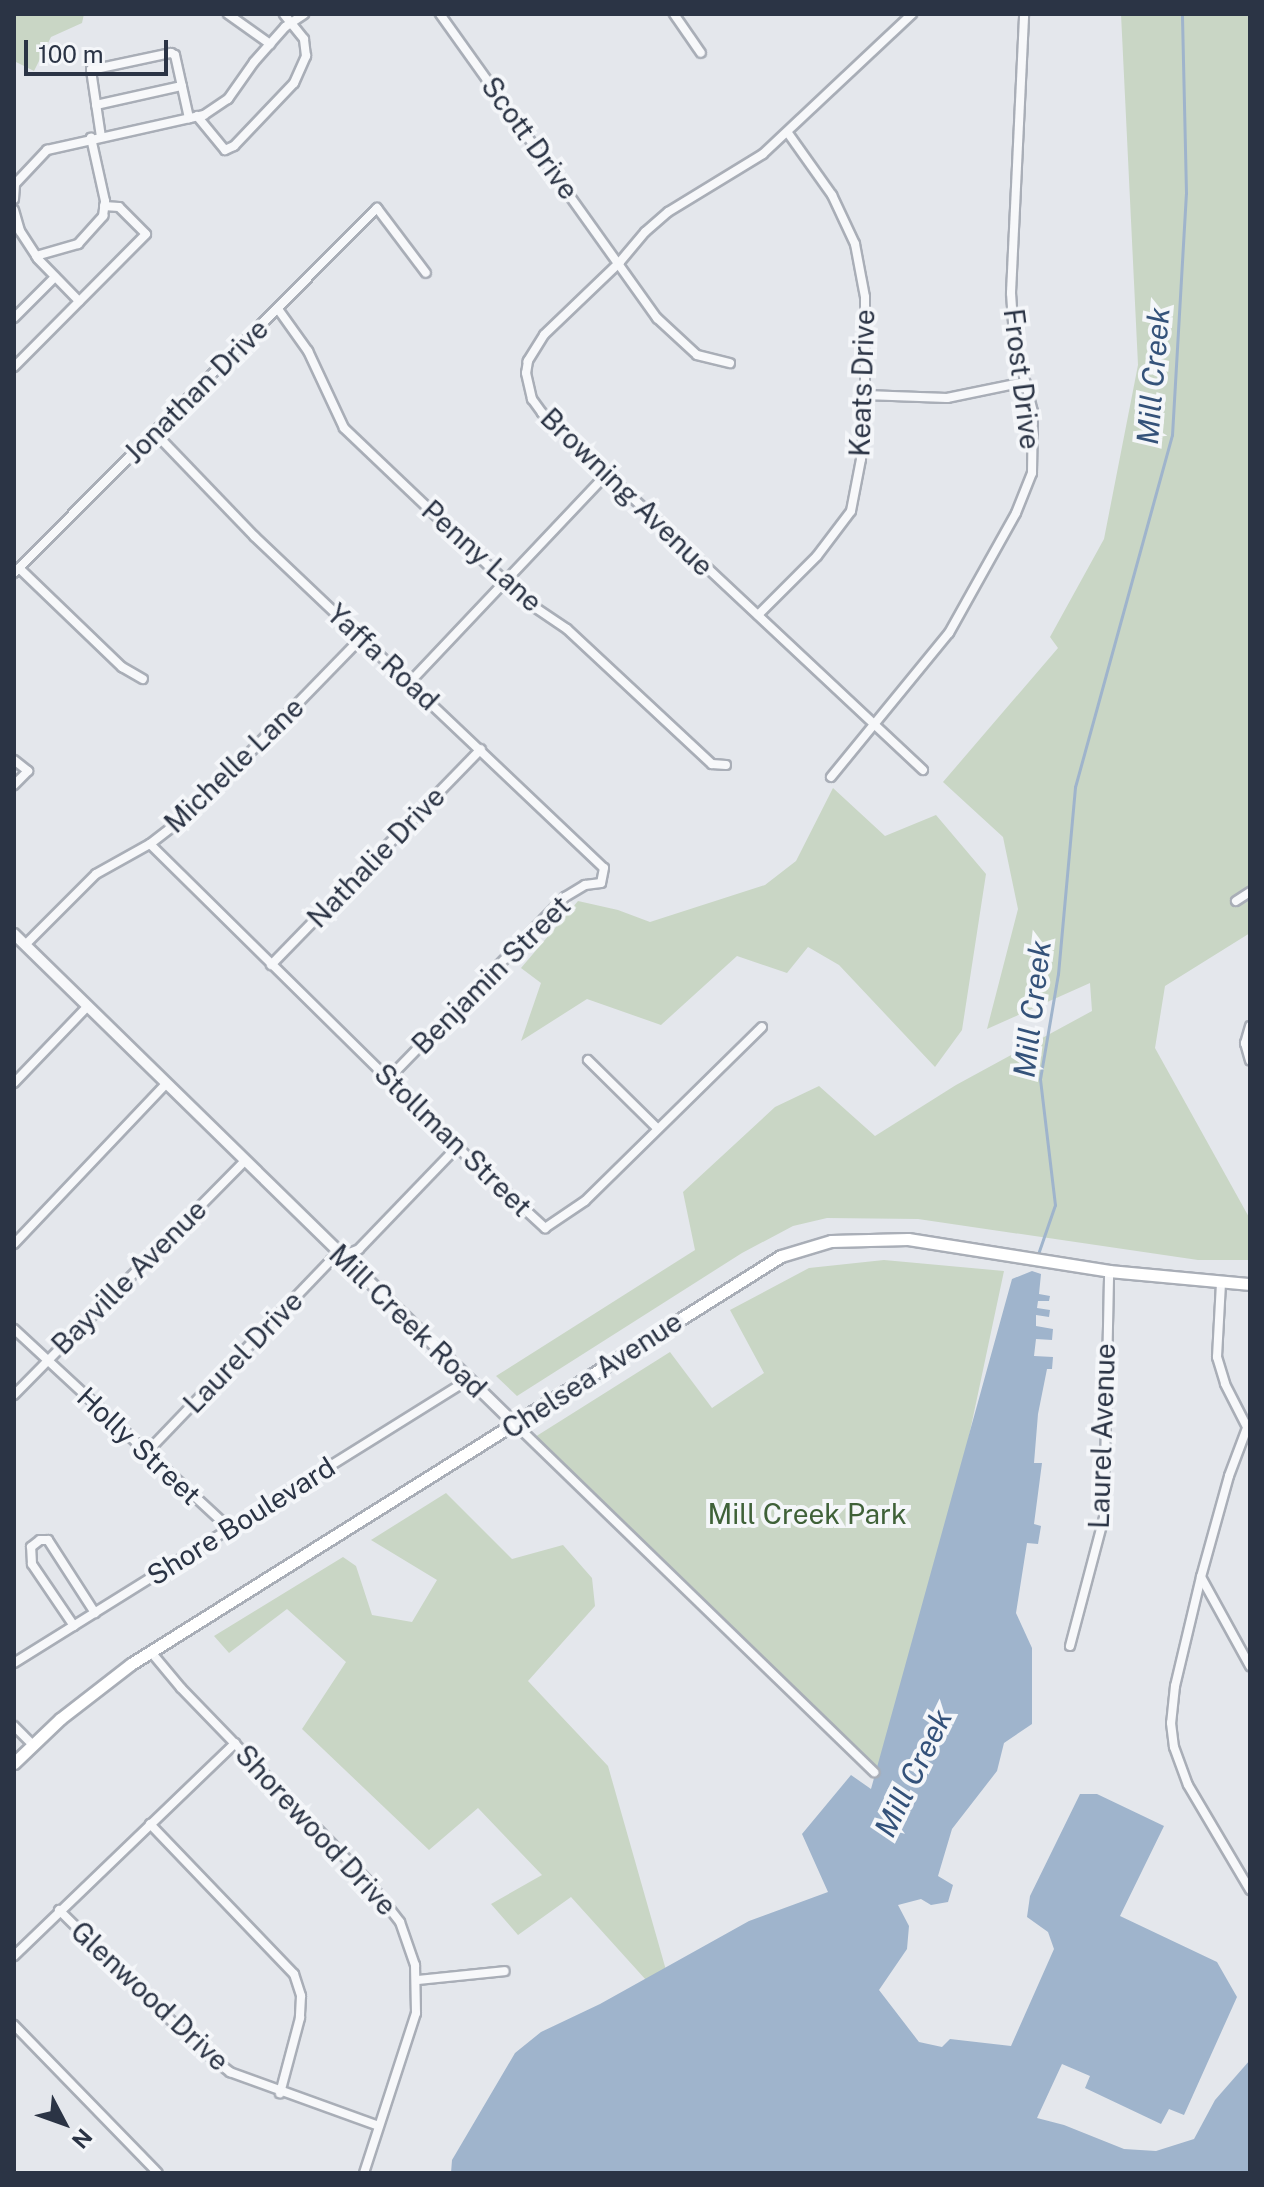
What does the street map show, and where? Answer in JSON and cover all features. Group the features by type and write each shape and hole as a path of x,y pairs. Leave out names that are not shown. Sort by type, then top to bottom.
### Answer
{"main road":[{"name":"Chelsea Avenue","path":"14,1763 105,1682 781,1256 807,1247 855,1238 908,1239 1109,1271 1250,1284"}],"street":[{"path":"228,14 270,44"},
{"path":"101,137 91,70 175,55 193,117 225,150 234,146 294,83 306,56 304,39 284,14"},
{"path":"14,199 15,184 47,150 193,117 228,99 270,44 304,14"},
{"name":"Scott Drive","path":"440,14 620,262 657,318 697,355 730,363"},
{"path":"674,14 701,53"},
{"name":"Browning Avenue","path":"912,14 763,154 668,212 645,232 620,262 544,335 528,361 526,373 532,399 542,413 923,770"},
{"name":"Frost Drive","path":"831,777 949,633 1026,493 1035,438 1014,338 1011,293 1024,14"},
{"path":"96,105 182,86"},
{"name":"Keats Drive","path":"758,615 817,556 851,511 861,459 865,395 865,297 855,244 832,195 788,133"},
{"path":"36,256 78,244 103,216 104,206 91,138"},
{"path":"14,367 146,234 119,207 104,206"},
{"name":"Jonathan Drive","path":"16,570 377,208 426,273"},
{"path":"14,210 20,231 36,256 79,301"},
{"path":"14,318 55,277"},
{"name":"Penny Lane","path":"278,309 308,351 344,428 506,582 567,629 712,764 726,765"},
{"path":"865,395 947,398 1025,382"},
{"name":"Yaffa Road","path":"155,433 254,536 598,860 604,868 601,883"},
{"path":"410,682 607,474"},
{"path":"16,570 122,667 143,679"},
{"name":"Michelle Lane","path":"25,945 96,874 150,844 194,810 362,637"},
{"name":"Nathalie Drive","path":"271,965 481,749"},
{"path":"14,760 28,771 14,785"},
{"name":"Stollman Street","path":"150,844 457,1147 545,1228 585,1201 762,1027"},
{"name":"Benjamin Street","path":"388,1079 565,897 585,885 601,883"},
{"path":"1236,901 1250,892"},
{"name":"Mill Creek Road","path":"14,934 468,1380 874,1772"},
{"path":"14,1083 87,1007"},
{"path":"1250,1026 1245,1043 1250,1060"},
{"path":"588,1060 657,1128"},
{"path":"14,1244 166,1084"},
{"name":"Laurel Drive","path":"147,1452 331,1260 343,1258 359,1249 457,1147"},
{"name":"Bayville Avenue","path":"14,1395 245,1161"},
{"name":"Laurel Avenue","path":"1070,1646 1104,1517 1109,1271"},
{"path":"1221,1283 1217,1357 1249,1431 1233,1464 1201,1577 1178,1671 1171,1723 1174,1747 1188,1785 1250,1890"},
{"name":"Holly Street","path":"14,1329 230,1529"},
{"name":"Shore Boulevard","path":"14,1663 468,1380"},
{"path":"74,1626 32,1564 31,1547 40,1540 48,1540 95,1613"},
{"path":"1201,1577 1250,1666"},
{"name":"Shorewood Drive","path":"151,1652 181,1688 392,1908 409,1943 417,1980 411,2034 364,2173"},
{"path":"14,1726 32,1744"},
{"path":"14,1956 235,1743"},
{"path":"150,1824 294,1974 301,1996 300,2018 280,2093"},
{"name":"Glenwood Drive","path":"59,1910 215,2062 250,2083 379,2126"},
{"path":"417,1980 505,1971"},
{"path":"14,2025 158,2173"}],"green space":[{"path":"14,14 84,14 82,23 51,37 34,71 14,61"},
{"path":"1121,14 1250,14 1250,933 1165,986 1155,1048 1250,1219 1250,1260 1198,1260 918,1219 827,1218 793,1226 742,1253 517,1396 496,1376 695,1250 683,1192 775,1107 819,1086 875,1136 956,1085 1092,1011 1090,983 987,1029 1018,909 1003,837 943,782 1058,648 1050,637 1104,539 1138,365"},
{"path":"833,788 885,836 936,815 986,874 962,1030 935,1067 839,965 808,947 787,973 737,956 661,1025 587,999 521,1041 541,983 521,968 578,901 618,910 650,922 765,885 796,861"},
{"name":"Mill Creek Park","path":"884,1260 1004,1271 920,1667 879,1779 527,1442 670,1352 712,1408 764,1373 730,1310 809,1268"},
{"path":"446,1493 512,1559 563,1545 592,1578 595,1606 528,1681 608,1766 666,1970 646,1980 571,1897 518,1935 491,1904 542,1875 478,1808 429,1850 302,1729 346,1662 287,1609 229,1653 214,1636 343,1557 356,1566 372,1615 412,1622 437,1580 371,1540"}],"water":[{"path":"1032,1271 1041,1274 1039,1294 1050,1296 1049,1301 1038,1301 1037,1308 1050,1310 1049,1317 1036,1315 1036,1326 1053,1329 1052,1340 1036,1339 1034,1356 1053,1357 1052,1369 1047,1369 1038,1414 1034,1463 1042,1463 1034,1524 1041,1526 1038,1544 1027,1543 1016,1613 1032,1648 1032,1724 1004,1743 997,1771 952,1829 938,1876 953,1885 948,1902 931,1905 921,1899 898,1905 909,1926 907,1949 879,1990 919,2042 942,2047 950,2039 1011,2046 1054,1949 1048,1932 1027,1917 1030,1896 1080,1794 1097,1794 1164,1826 1120,1916 1217,1962 1237,1997 1184,2115 1169,2109 1161,2124 1085,2088 1090,2076 1062,2064 1037,2118 1064,2125 1124,2149 1156,2151 1194,2139 1215,2100 1250,2060 1250,2173 451,2173 452,2160 515,2053 541,2032 600,2004 749,1921 828,1892 802,1834 851,1775 871,1789 1012,1279"}],"waterway":[{"name":"Mill Creek","path":"1038,1254 1055,1205 1040,1079 1058,974 1075,787 1172,435 1186,193 1182,14"}]}
